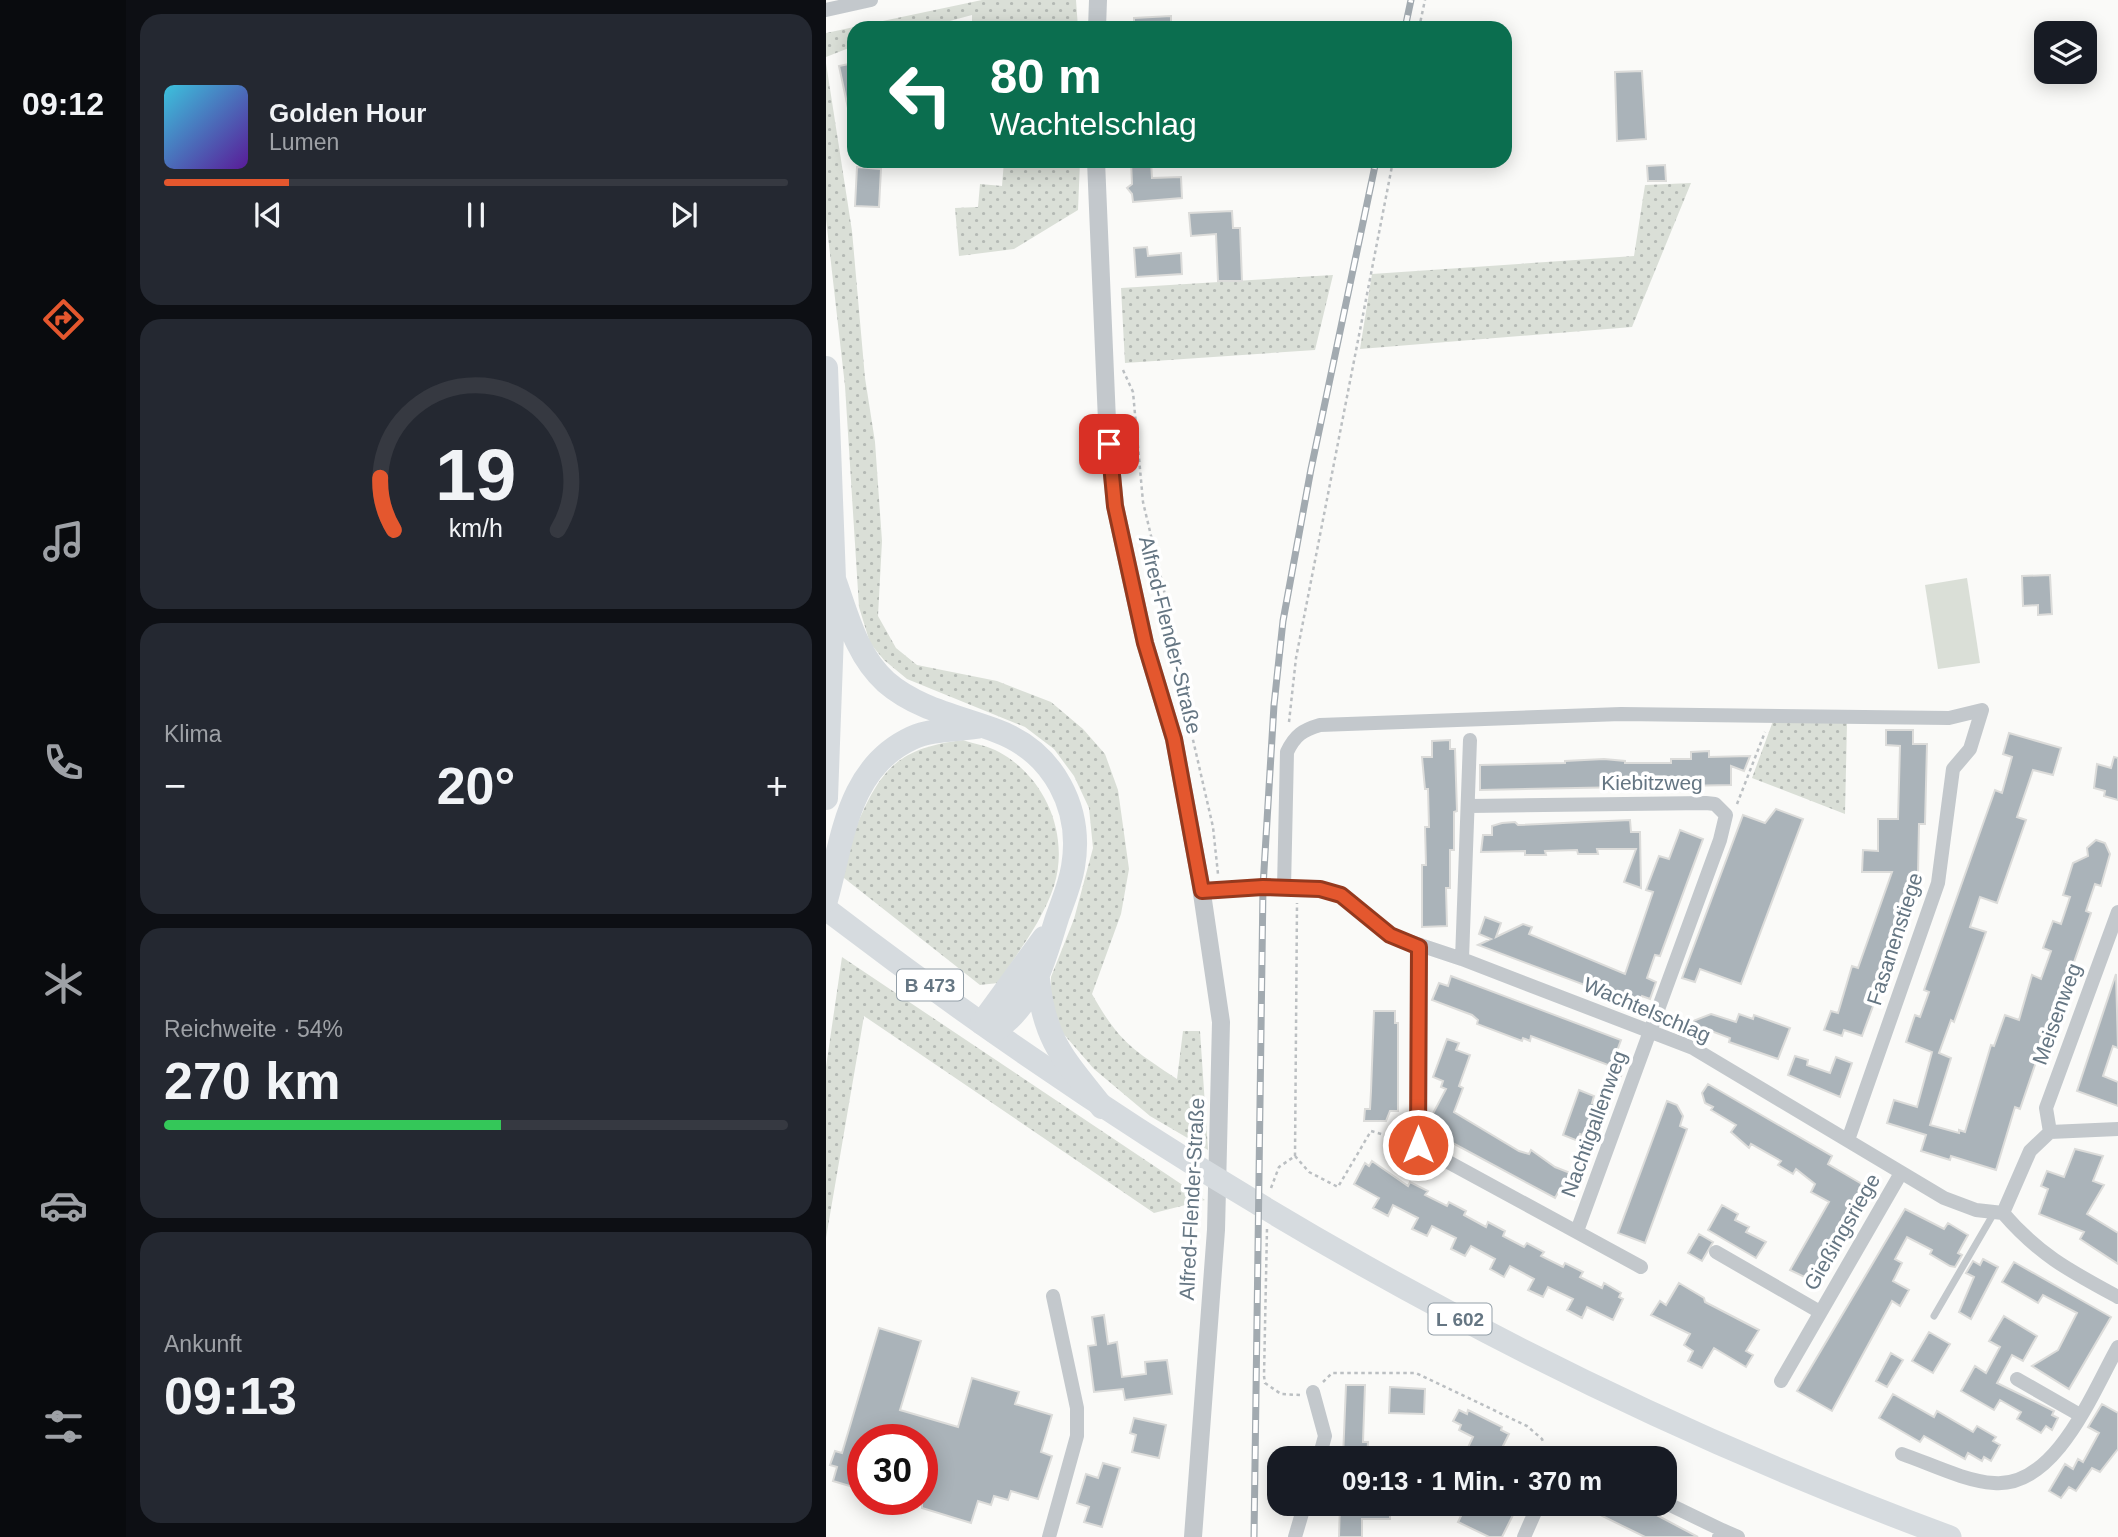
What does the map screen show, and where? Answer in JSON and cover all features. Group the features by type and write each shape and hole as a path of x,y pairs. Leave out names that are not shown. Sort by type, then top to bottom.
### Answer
{"highway":[{"path":"826,368 834,579 826,797"},
{"path":"834,579 856,641 885,681 925,706 1015,739 1035,753 1052,771 1067,798 1072,814 1074,849 1069,883 1038,979 1019,1009 988,1027"},
{"path":"826,900 847,813 870,770 912,738 980,726"},
{"path":"988,1027 1058,917"},
{"path":"1038,979 1045,1024 1056,1049 1102,1107"}],"main road":[{"name":"B 473","path":"826,909 988,1027"},
{"name":"L 602","path":"988,1027 1275,1225 1640,1410 1788,1473 1950,1537"}],"street":[{"path":"826,10 871,0"},
{"path":"1097,21 1098,0"},
{"name":"Alfred-Flender-Straße","path":"1096,168 1107,421 1115,506 1145,643 1174,739 1202,891 1220,1036 1216,1230 1193,1537"},
{"name":"Fasanenstiege","path":"1771,715 1949,718 1982,710 1970,749 1953,769 1938,883 1848,1140"},
{"path":"1290,889 1285,766 1293,738 1304,730 1320,725 1621,714 1771,715"},
{"path":"1462,959 1470,806 1470,740"},
{"name":"Kiebitzweg","path":"1470,806 1706,803 1722,808 1726,815 1725,825"},
{"path":"1650,1031 1725,825"},
{"name":"Wachtelschlag","path":"1202,891 1320,889 1341,895 1390,935 1419,947 1462,959 1693,1048 1944,1198 1976,1210 1999,1212"},
{"name":"Meisenweg","path":"2050,1132 2046,1108 2118,912"},
{"path":"1418,1145 1419,947"},
{"name":"Nachtigallenweg","path":"1577,1231 1650,1031"},
{"path":"2118,1129 2050,1132 2030,1151 1999,1212 2033,1247 2060,1266 2118,1297"},
{"name":"Nachtigallenweg","path":"1418,1145 1641,1267"},
{"name":"Gießingsriege","path":"1781,1381 1901,1173"},
{"name":"Gießingsriege","path":"1716,1252 1820,1312"},
{"path":"1049,1537 1077,1436 1077,1408 1053,1296"},
{"path":"1902,1454 1978,1480 1996,1483 2028,1477 2062,1447 2118,1347"},
{"path":"2017,1379 2080,1415"},
{"path":"1313,1392 1325,1436 1322,1446"},
{"path":"1677,1509 1720,1534 1738,1537"},
{"path":"1295,1537 1301,1516"},
{"path":"1524,1537 1533,1516"}],"lane":[{"path":"1934,1316 1999,1212"}],"path":[{"path":"1420,21 1425,0"},
{"path":"1293,738 1289,718 1296,658 1391,168"},
{"path":"1725,825 1741,797 1771,715"},
{"path":"1290,889 1295,1156 1309,1172 1338,1187 1371,1131 1418,1145"},
{"path":"1270,1193 1279,1167 1295,1156"},
{"path":"1275,1225 1265,1383 1280,1394 1294,1397 1313,1392 1332,1373 1416,1373 1527,1426 1542,1439 1545,1446"}],"shaded area":[{"path":"982,0 1076,0 1078,21 972,21 972,15 950,21 883,21"},
{"path":"847,29 847,49 826,57 826,33"},
{"path":"826,63 852,231 865,378 875,442 882,541 878,616 896,648 917,665 997,681 1051,702 1083,729 1105,754 1118,790 1129,869 1121,914 1092,994 1110,1023 1128,1043 1177,1079 1183,1031 1200,1031 1208,1150 1150,1116 1094,1069 1061,1031 1050,1005 1051,977 1074,919 1093,848 1089,808 1074,776 1054,749 1025,727 907,679 884,660 870,643 859,607 845,386 826,219"},
{"path":"1003,168 1080,168 1078,210 1014,249 959,256 955,208 978,207 980,184 1002,186"},
{"path":"1691,183 1632,327 1360,349 1372,274 1634,256 1645,185"},
{"path":"1333,275 1315,350 1125,363 1121,288"},
{"path":"1967,578 1980,663 1938,669 1925,585"},
{"path":"1773,721 1847,723 1845,814 1752,778"},
{"path":"963,740 999,752 1029,776 1050,809 1059,847 1054,886 1036,924 998,983 980,985 844,878 846,858 854,831 884,775 908,755"},
{"path":"842,957 1205,1200 1154,1213 864,1016 826,1238 826,1067"}],"building":[{"path":"1171,16 1171,21 1134,21 1134,18"},
{"path":"847,64 847,103 839,66"},
{"path":"1642,71 1646,139 1617,141 1615,72"},
{"path":"1665,165 1666,181 1648,181 1647,166"},
{"path":"857,168 881,169 879,207 855,206"},
{"path":"1131,168 1151,168 1152,178 1181,177 1182,198 1133,202 1132,194 1127,188 1132,184"},
{"path":"1232,211 1233,228 1240,228 1242,281 1218,281 1216,234 1191,236 1189,213"},
{"path":"1147,247 1148,256 1181,253 1182,274 1136,277 1134,248"},
{"path":"2050,575 2052,614 2038,615 2038,605 2023,606 2022,576"},
{"path":"1886,730 1913,730 1913,744 1927,744 1925,824 1919,824 1918,874 1910,896 1913,897 1862,1036 1844,1030 1842,1036 1824,1030 1831,1011 1838,1013 1852,966 1858,968 1892,872 1862,872 1863,850 1878,851 1878,819 1898,819 1900,746 1886,745"},
{"path":"2009,733 2061,748 2053,775 2033,770 2017,817 2026,820 1997,903 1980,897 1970,927 1986,932 1954,1022 1951,1020 1939,1053 1951,1058 1930,1125 1959,1133 1959,1130 1965,1132 1991,1045 1994,1046 2005,1015 2019,1020 2032,975 2041,979 2051,951 2043,948 2053,921 2061,924 2070,897 2063,895 2073,863 2088,856 2087,848 2096,840 2105,843 2110,854 2101,886 2095,884 2086,911 2091,913 2039,1063 2036,1062 2020,1109 2015,1107 1996,1170 1951,1156 1950,1160 1921,1151 1926,1135 1887,1123 1894,1100 1917,1107 1932,1052 1906,1042 1915,1015 1920,1017 1929,992 1924,990 1995,790 2002,793 2012,757 2003,754"},
{"path":"1450,740 1450,749 1455,749 1457,811 1454,812 1454,850 1450,850 1450,888 1446,888 1447,926 1422,927 1422,865 1426,865 1425,827 1429,827 1428,789 1425,789 1422,757 1432,757 1432,741"},
{"path":"1709,751 1709,757 1750,756 1744,771 1731,766 1731,785 1480,790 1480,765 1565,763 1604,759 1625,763 1671,763 1671,759 1691,759 1691,752"},
{"path":"2114,757 2118,758 2118,800 2104,796 2105,791 2094,788 2097,764 2111,768"},
{"path":"1776,809 1803,819 1741,984 1700,969 1695,982 1682,978 1743,815 1765,823"},
{"path":"1630,820 1631,832 1640,832 1641,888 1624,882 1636,849 1597,849 1598,854 1578,854 1577,850 1545,851 1546,855 1525,855 1525,851 1481,852 1483,835 1492,835 1492,826 1502,823 1515,822 1518,825"},
{"path":"1680,830 1703,839 1660,956 1655,955 1647,978 1656,982 1650,999 1642,996 1638,1005 1478,945 1491,939 1479,934 1485,917 1501,923 1496,937 1523,924 1532,927 1529,934 1625,974 1653,892 1646,890 1659,856 1669,859"},
{"path":"2116,974 2118,1048 2113,1046 2103,1076 2118,1082 2118,1106 2077,1091"},
{"path":"1451,976 1621,1040 1617,1051 1629,1056 1621,1076 1609,1071 1611,1066 1531,1036 1530,1041 1523,1038 1522,1041 1477,1024 1478,1020 1472,1015 1432,1000 1439,983 1448,986"},
{"path":"1374,1011 1395,1011 1395,1023 1398,1023 1398,1111 1390,1111 1386,1121 1364,1121 1365,1109 1370,1109"},
{"path":"1711,1014 1736,1022 1739,1014 1753,1019 1754,1015 1790,1028 1778,1059 1729,1042 1730,1038 1706,1029 1702,1039 1686,1030 1692,1024 1688,1023"},
{"path":"1447,1039 1459,1043 1456,1050 1470,1055 1459,1086 1463,1088 1454,1112 1519,1151 1529,1154 1531,1150 1555,1167 1583,1178 1574,1196 1560,1189 1555,1198 1434,1133 1439,1124 1430,1119 1446,1089 1441,1087 1443,1081 1433,1077"},
{"path":"1795,1056 1808,1060 1807,1065 1830,1073 1836,1057 1852,1063 1840,1097 1788,1075"},
{"path":"1708,1084 1832,1156 1828,1164 1867,1187 1811,1280 1790,1270 1829,1202 1811,1192 1815,1184 1796,1169 1793,1174 1778,1165 1781,1161 1751,1144 1749,1148 1731,1132 1736,1125 1711,1110 1713,1107 1705,1103 1702,1093"},
{"path":"1579,1090 1594,1096 1592,1103 1604,1107 1592,1138 1580,1134 1578,1141 1563,1135"},
{"path":"1667,1101 1677,1105 1683,1116 1680,1126 1687,1129 1645,1243 1618,1233"},
{"path":"2075,1149 2103,1156 2093,1181 2104,1185 2087,1214 2118,1233 2118,1264 2080,1239 2084,1232 2039,1214 2048,1189 2041,1186 2047,1171 2064,1177"},
{"path":"1372,1161 1408,1186 1410,1182 1428,1191 1425,1195 1447,1206 1449,1202 1466,1211 1464,1215 1486,1227 1488,1222 1505,1231 1503,1236 1524,1247 1527,1243 1544,1252 1541,1256 1563,1267 1565,1263 1583,1272 1580,1277 1602,1288 1604,1283 1621,1293 1619,1297 1623,1299 1613,1320 1587,1307 1582,1318 1567,1310 1573,1299 1548,1287 1543,1297 1528,1290 1534,1279 1510,1266 1504,1277 1490,1269 1495,1259 1471,1246 1465,1256 1451,1249 1456,1238 1432,1226 1427,1236 1412,1229 1418,1218 1393,1205 1388,1216 1373,1208 1379,1198 1354,1184 1365,1163 1369,1166"},
{"path":"1722,1205 1738,1214 1735,1220 1749,1227 1746,1232 1766,1242 1756,1258 1708,1230"},
{"path":"1905,1209 1944,1229 1948,1223 1968,1235 1958,1253 1962,1255 1955,1267 1950,1266 1930,1254 1932,1250 1907,1237 1895,1259 1902,1263 1893,1281 1909,1290 1900,1306 1892,1301 1832,1411 1797,1391"},
{"path":"1699,1234 1713,1242 1702,1261 1688,1253"},
{"path":"1983,1259 1998,1267 1971,1319 1959,1312 1974,1277 1966,1273 1973,1261 1980,1265"},
{"path":"2014,1262 2111,1317 2069,1389 2032,1366 2058,1350 2077,1313 2043,1295 2038,1303 2002,1282"},
{"path":"1679,1283 1704,1298 1705,1302 1759,1330 1746,1351 1753,1355 1746,1367 1714,1348 1702,1368 1688,1361 1693,1351 1684,1345 1690,1334 1651,1315 1660,1301 1666,1305"},
{"path":"1104,1315 1108,1344 1117,1342 1122,1377 1146,1374 1145,1362 1167,1360 1172,1394 1125,1400 1123,1389 1094,1392 1088,1346 1096,1345 1092,1317"},
{"path":"2004,1316 2037,1336 2023,1361 2012,1355 1997,1383 2054,1411 2052,1415 2058,1418 2052,1430 2046,1426 2041,1433 2017,1419 2021,1412 2000,1400 1994,1410 1961,1391 1975,1366 1986,1373 2000,1347 1989,1341"},
{"path":"879,1328 921,1341 900,1410 958,1427 972,1378 1019,1392 1015,1404 1052,1415 1041,1452 1052,1456 1038,1499 1011,1491 1008,1500 994,1496 991,1505 978,1501 971,1523 938,1513 938,1424 851,1424"},
{"path":"1929,1332 1950,1344 1933,1373 1912,1361"},
{"path":"1891,1353 1903,1360 1887,1387 1876,1381"},
{"path":"1346,1385 1365,1385 1363,1442 1368,1442 1368,1446 1343,1446"},
{"path":"1390,1387 1425,1389 1424,1414 1389,1413"},
{"path":"1893,1394 1934,1417 1937,1411 1973,1432 1977,1426 1996,1437 1993,1441 2000,1445 1991,1461 1984,1457 1982,1461 1968,1453 1965,1459 1924,1436 1920,1442 1879,1418"},
{"path":"2102,1404 2118,1413 2118,1449 2100,1472 2092,1468 2076,1491 2069,1487 2061,1498 2049,1491 2065,1464 2073,1469 2078,1459 2083,1462 2099,1433 2088,1427"},
{"path":"1459,1410 1467,1414 1468,1410 1502,1427 1501,1430 1509,1434 1503,1446 1469,1446 1473,1437 1459,1430 1461,1425 1453,1421"},
{"path":"1134,1418 1166,1425 1159,1458 1132,1452 1136,1435 1130,1433"},
{"path":"847,1436 847,1485 833,1481 837,1467 830,1465 835,1451 842,1453"},
{"path":"1103,1463 1120,1468 1102,1527 1084,1522 1089,1507 1077,1503 1086,1474 1098,1478"},
{"path":"1340,1516 1390,1516 1390,1519 1362,1519 1362,1537 1339,1537"},
{"path":"1461,1516 1512,1516 1502,1537 1489,1537 1458,1522"},
{"path":"1602,1516 1658,1516 1698,1537 1645,1537"}],"railway":[{"path":"1406,21 1411,0"},
{"path":"1254,1537 1263,887 1274,705 1283,621 1311,469 1375,168"}],"route":[{"path":"1109,444 1115,506 1145,643 1174,739 1202,891 1263,887 1320,889 1341,895 1390,935 1419,947 1418,1145"}]}
